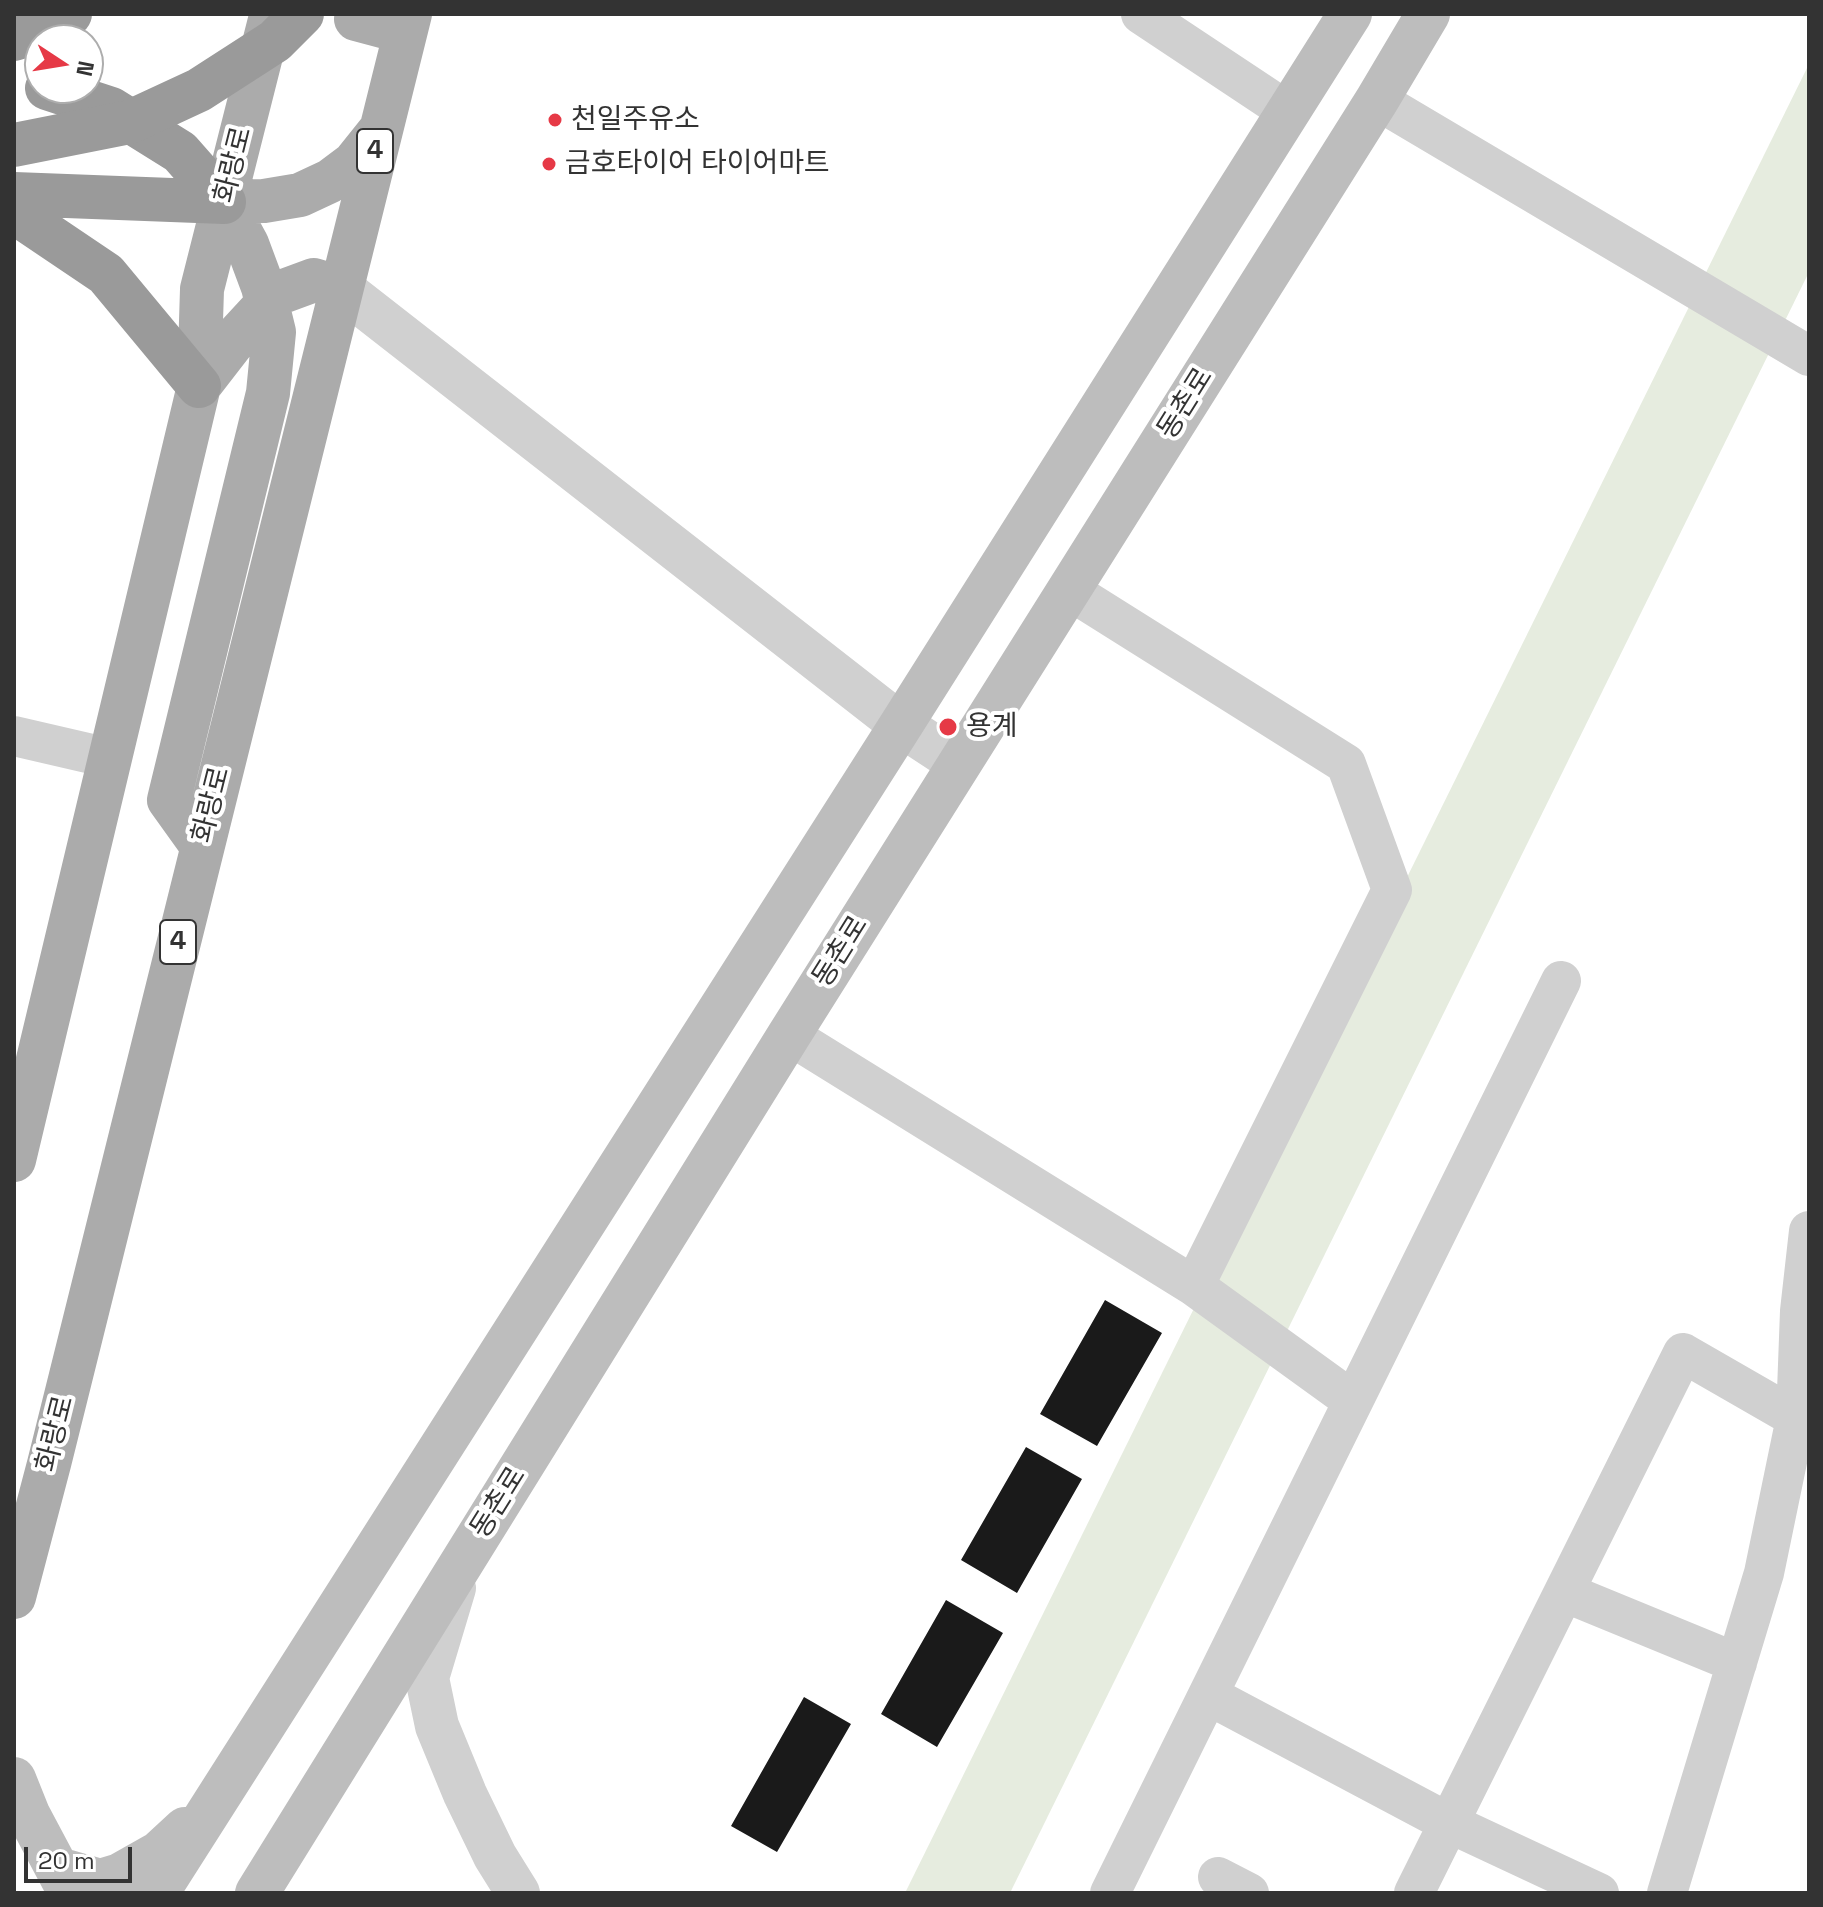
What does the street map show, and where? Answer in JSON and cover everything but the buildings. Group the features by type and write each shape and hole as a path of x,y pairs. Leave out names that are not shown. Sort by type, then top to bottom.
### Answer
{"highway":[{"path":"14,39 70,14"},
{"path":"14,145 130,122 199,90 275,41 302,14"},
{"path":"96,104 111,109 180,152 224,202"},
{"path":"14,194 224,202"},
{"path":"14,212 106,274 199,386"}],"main road":[{"name":"화랑로","path":"14,1160 199,386 202,289 272,14"},
{"path":"357,14 356,19 386,27 409,16"},
{"path":"157,1893 1350,14"},
{"name":"동촌로","path":"257,1893 1428,14"},
{"name":"화랑로","path":"14,1597 409,16"},
{"path":"202,846 169,800 268,393 274,332 263,287 247,244 224,202 264,201 300,195 330,181 354,163 380,129"},
{"path":"199,386 240,333 276,294 314,280 341,288"},
{"path":"154,571 186,556 206,562 222,580"},
{"path":"14,1779 28,1814 64,1881 100,1881 120,1875 159,1853 214,1804"}],"street":[{"path":"1141,14 1287,111"},
{"path":"1377,100 1809,356"},
{"path":"341,288 901,725 959,763"},
{"path":"1069,590 1346,764 1392,890 1194,1286"},
{"path":"14,736 109,758"},
{"path":"1110,1893 1561,981"},
{"path":"789,1035 1194,1286 1353,1401"},
{"path":"1667,1893 1764,1573 1802,1419 1809,1231"},
{"path":"1414,1893 1683,1353 1802,1419"},
{"path":"462,1562 427,1678 437,1726 465,1794 495,1856 518,1893"},
{"path":"1564,1592 1737,1663"},
{"path":"1208,1695 1449,1823 1599,1893"}],"shaded area":[{"path":"1809,64 1809,272 1010,1893 905,1893"}],"place":[{"name":"천일주유소","path":"555,120"},
{"name":"금호타이어 타이어마트","path":"549,164"},
{"name":"용계","path":"948,727"}]}
